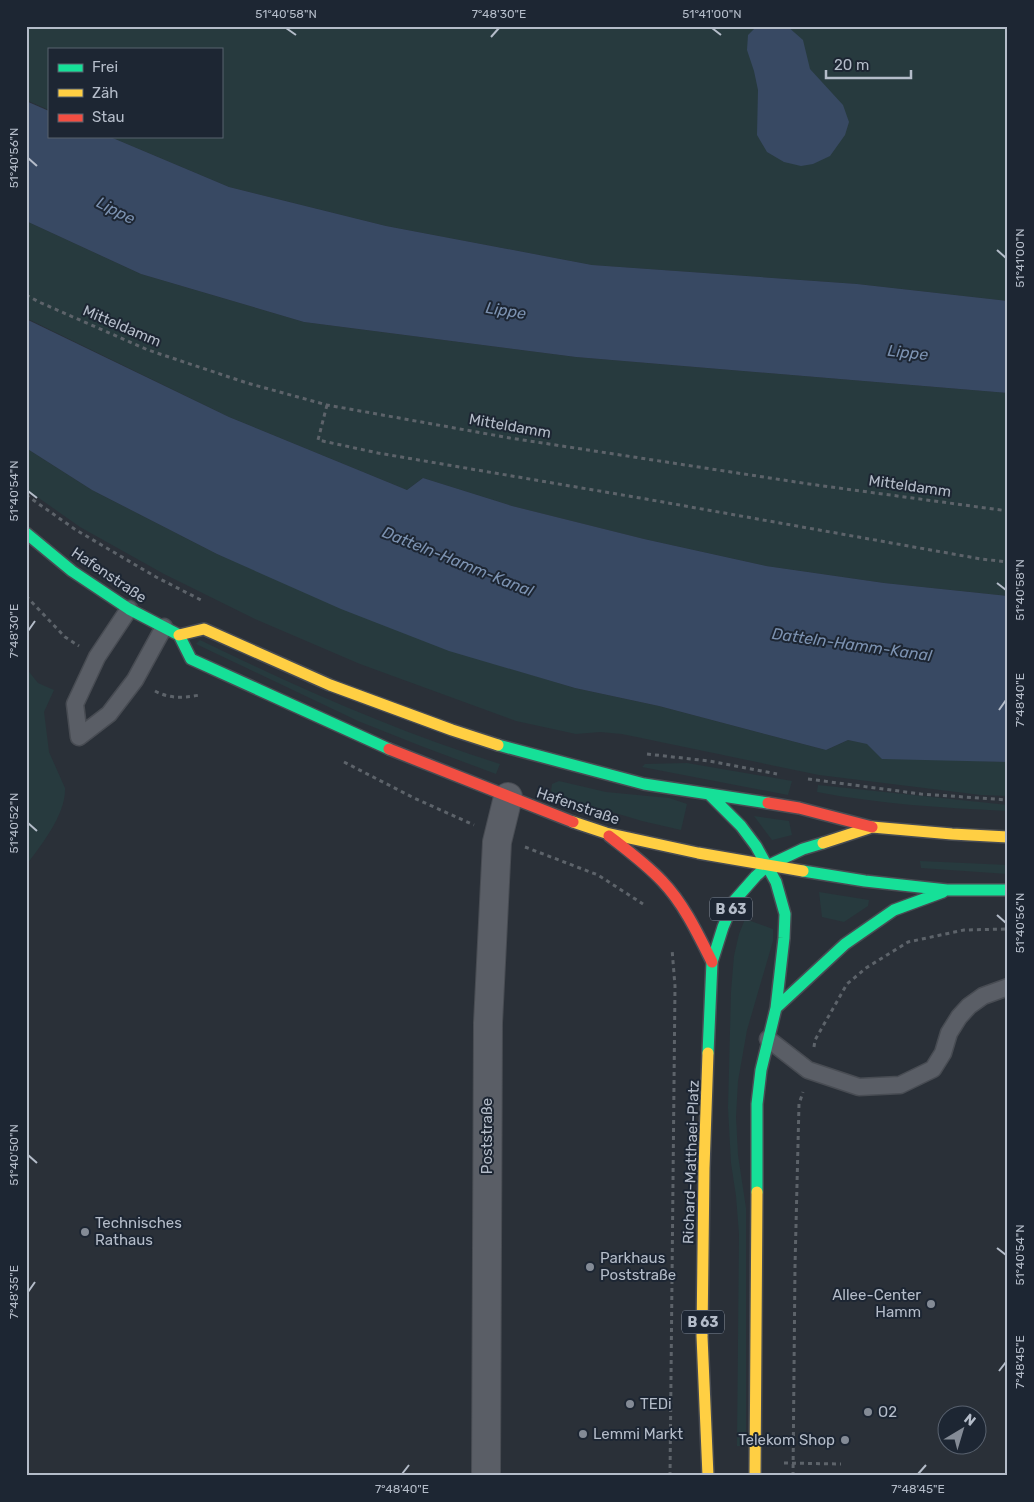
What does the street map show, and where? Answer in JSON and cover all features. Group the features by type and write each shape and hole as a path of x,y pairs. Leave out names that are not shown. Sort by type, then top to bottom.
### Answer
{"main road":[{"name":"Hafenstraße","path":"26,533 72,571 129,608 180,635 191,659 401,754 562,818 606,833 767,866 865,881 948,890 1008,890"},
{"path":"180,635 204,629 330,685 452,730 514,750 644,784 798,808 872,827"},
{"path":"710,795 742,826 756,846 776,882 785,914 776,1008 761,1070 758,1104 755,1476"},
{"name":"B 63","path":"872,827 1008,837"},
{"name":"Richard-Matthaei-Platz","path":"708,1476 702,1326 704,1168 712,962 723,927 734,901 767,866 803,848 872,827"},
{"path":"606,833 658,876 672,892 695,928 712,962"},
{"path":"776,1008 846,944 894,910 948,890"}],"street":[{"name":"Poststraße","path":"486,1476 488,1023 498,836 508,797"}],"lane":[{"path":"129,608 97,657 75,704 79,737 110,714 135,680 164,627"},
{"path":"768,1038 808,1070 859,1087 900,1085 933,1069 944,1053 949,1033 969,1006 983,996 1008,987"}],"path":[{"name":"Mitteldamm","path":"26,295 148,350 247,383 327,405 539,442 809,484 1008,511"},
{"path":"327,405 318,440 378,453 981,559 1008,562"},
{"path":"26,495 76,530 156,577 205,602"},
{"path":"26,596 65,637 97,657"},
{"path":"135,680 174,698 206,694"},
{"path":"644,753 709,761 782,775"},
{"path":"337,758 414,798 498,836 598,875 642,903 649,910"},
{"path":"801,778 921,794 1008,800"},
{"path":"793,1476 794,1286 800,1104 815,1040 847,984 866,968 908,942 964,930 1008,929"},
{"path":"670,1476 675,986 672,940"},
{"path":"794,1463 841,1464"}],"green space":[{"path":"26,26 1008,26 1008,301 857,284 592,265 386,226 229,187 113,138 222,138 222,48 48,48 48,110 26,100"},
{"path":"26,221 141,274 304,322 576,357 1008,393 1008,596 884,583 766,566 644,539 512,506 423,478 407,490 229,417 26,318"},
{"path":"26,448 92,490 217,554 449,650 575,688 659,706 826,750 848,740 953,760 1008,762 1008,796 981,795 819,775 622,734 600,732 576,734 516,721 360,664 255,619 164,574 80,527 26,489"},
{"path":"200,640 348,708 500,764 496,774 358,721 196,644"},
{"path":"26,668 38,683 54,690 44,712 49,752 65,788 64,798 57,819 26,866"},
{"path":"687,763 792,781 788,795 642,767 645,764"},
{"path":"559,781 606,792 669,798 687,804 681,830 642,821 555,795 551,792 552,784"},
{"path":"818,785 1008,805 1008,811 864,800 817,792"},
{"path":"754,816 789,821 792,835 772,840"},
{"path":"920,861 1008,865 1008,874 921,868"},
{"path":"819,892 869,900 868,906 844,922 822,917"},
{"path":"745,919 773,929 773,941 747,1030 738,1081 736,1117 738,1155 746,1208 746,1446 737,1446 739,1234 731,1163 728,1108 731,992 734,956"}],"water":[{"path":"757,26 787,26 803,40 810,69 843,105 849,122 845,135 830,156 813,164 801,166 784,162 767,152 757,135 758,90 747,50 748,35"},
{"name":"Lippe","path":"26,101 48,111 48,138 113,138 229,187 386,226 592,265 857,284 1008,301 1008,393 576,357 304,322 141,274 26,221"},
{"name":"Datteln-Hamm-Kanal","path":"26,319 229,417 407,490 423,478 512,506 644,539 766,566 884,583 1008,596 1008,762 882,759 867,744 848,740 826,750 659,706 575,688 449,651 341,609 217,554 92,490 26,448"}],"traffic: fast":[{"path":"26,533 72,571 129,609 179,635 191,659 389,749"},
{"path":"498,745 644,784 768,803"},
{"path":"710,795 741,826 756,846 776,882 785,914 776,1008 761,1070 757,1104 757,1192"},
{"path":"708,1053 712,962 723,927 734,901 767,866 803,849 823,843"},
{"path":"803,871 865,881 947,890 1008,890"},
{"path":"776,1008 845,944 894,910 943,892"}],"traffic: slow":[{"path":"179,635 204,629 330,685 498,745"},
{"path":"573,822 606,833 698,853 803,871"},
{"path":"823,843 872,827 1008,837"},
{"path":"708,1053 704,1168 702,1336 708,1476"},
{"path":"755,1476 757,1192"}],"traffic: jam":[{"path":"389,749 573,822"},
{"path":"768,803 799,808 872,827"},
{"path":"609,836 636,857 670,890 690,920 712,962"}],"place":[{"name":"Technisches Rathaus","path":"85,1232"},
{"name":"Parkhaus Poststraße","path":"590,1267"},
{"name":"Allee-Center Hamm","path":"931,1304"},
{"name":"TEDi","path":"630,1404"},
{"name":"O2","path":"868,1412"},
{"name":"Lemmi Markt","path":"583,1434"},
{"name":"Telekom Shop","path":"845,1440"}]}
